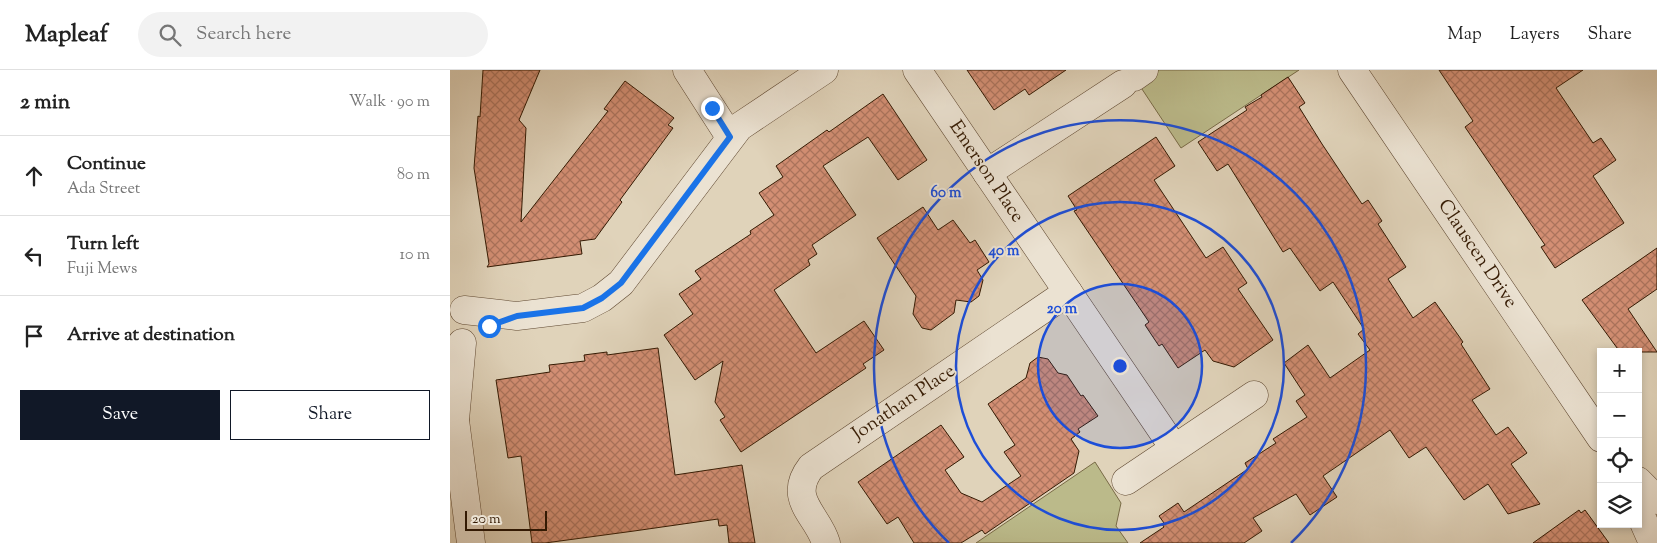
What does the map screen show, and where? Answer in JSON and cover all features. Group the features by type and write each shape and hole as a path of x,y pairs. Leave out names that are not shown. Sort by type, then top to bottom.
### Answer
{"street":[{"path":"687,70 730,137"},
{"path":"471,543 452,412 457,319 517,316 583,308 602,298 621,283 738,127 824,70"},
{"name":"Emerson Place","path":"917,70 1174,448"},
{"name":"Clauscen Drive","path":"1352,70 1597,432"},
{"path":"988,173 1134,77"},
{"name":"Jonathan Place","path":"826,543 803,501 801,488 804,476 811,467 1068,292"},
{"path":"1126,481 1254,395"},
{"path":"1640,483 1657,500"},
{"path":"1642,518 1653,543 1657,538"}],"shaded area":[{"path":"1144,70 1299,70 1181,148 1134,77"},
{"path":"1095,462 1121,503 1116,526 1128,543 976,543"}],"building":[{"path":"483,70 540,70 519,120 526,128 521,222 608,111 604,109 625,81 674,118 668,125 673,128 620,200 622,202 595,239 580,241 582,254 487,267 489,264 474,168"},
{"path":"967,70 1066,70 1029,95 1025,89 994,110"},
{"path":"1439,70 1583,70 1556,88 1593,143 1601,138 1616,160 1593,176 1624,223 1555,268 1541,247 1545,245 1465,127 1473,121"},
{"path":"1288,77 1305,103 1299,107 1362,204 1368,200 1382,221 1378,224 1406,267 1388,279 1413,318 1435,302 1463,342 1461,344 1490,389 1472,400 1496,435 1508,427 1527,453 1511,464 1540,504 1508,514 1488,484 1464,500 1426,447 1409,458 1390,430 1323,476 1337,497 1310,515 1296,494 1253,518 1262,531 1244,543 1140,543 1164,527 1162,524 1164,523 1159,516 1178,503 1184,512 1248,469 1245,463 1276,443 1273,439 1307,417 1296,401 1305,395 1284,363 1308,345 1330,378 1370,350 1358,334 1364,329 1333,282 1320,291 1290,248 1283,252 1228,164 1217,171 1198,142 1247,110 1245,107 1262,97 1261,95"},
{"path":"883,94 927,160 898,180 868,137 823,166 856,215 812,245 817,254 808,260 810,265 774,290 816,353 864,321 884,350 863,364 866,368 741,452 720,420 725,417 715,402 723,361 695,380 664,335 693,314 679,294 701,279 695,271 751,234 750,231 774,215 759,193 783,177 776,166"},
{"path":"1156,137 1175,166 1154,180 1206,258 1223,247 1247,283 1238,289 1273,340 1234,367 1213,361 1205,350 1178,368 1162,344 1159,346 1145,325 1149,322 1074,211 1077,210 1068,196"},
{"path":"923,207 938,230 953,220 970,243 975,240 989,262 977,270 983,280 979,296 971,302 956,300 954,313 931,330 922,328 913,314 916,296 877,238"},
{"path":"1657,248 1657,289 1628,309 1657,352 1642,352 1642,348 1617,348 1582,300"},
{"path":"658,348 675,475 742,465 755,543 729,543 727,525 719,526 718,519 545,543 532,543 521,456 508,458 496,380 550,372 549,365 585,361 584,355 607,352 607,355"},
{"path":"1038,357 1048,359 1058,373 1067,375 1098,416 1078,429 1080,432 1071,439 1079,451 1074,473 985,534 982,530 961,543 914,543 898,517 887,524 858,482 941,425 964,457 945,470 961,493 982,502 1021,476 1004,452 1015,445 988,404 1026,378 1030,363"},
{"path":"1579,510 1581,513 1585,510 1609,543 1533,543"}],"route":[{"path":"489,326 517,316 583,308 602,298 621,283 730,137 712,108"}]}
